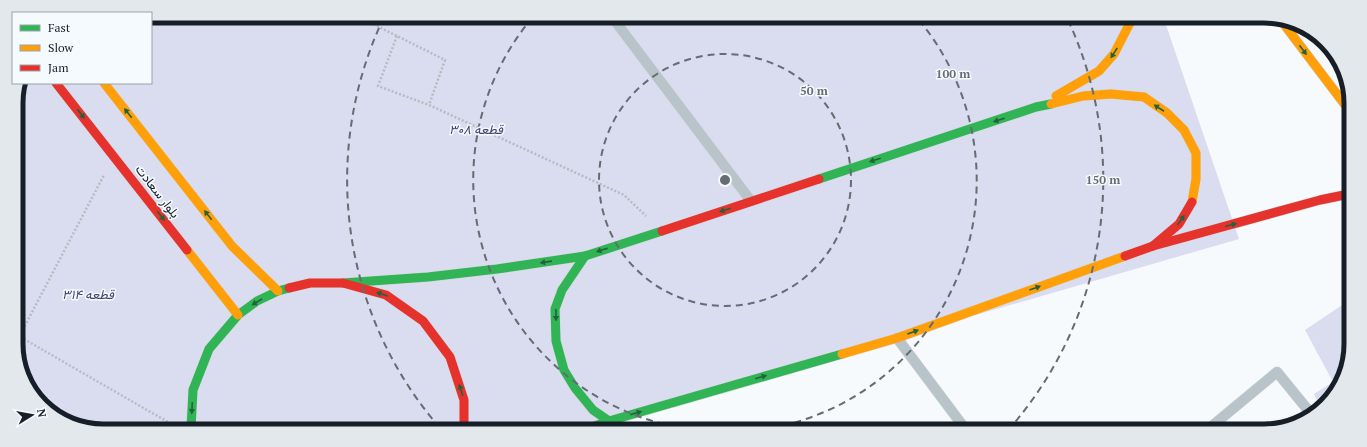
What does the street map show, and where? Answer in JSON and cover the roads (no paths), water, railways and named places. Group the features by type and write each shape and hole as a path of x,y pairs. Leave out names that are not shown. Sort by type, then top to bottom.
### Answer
{"main road":[{"path":"1036,107 1099,71 1114,54 1130,23"},
{"path":"1285,26 1344,103"},
{"name":"بلوار سعادت","path":"57,84 238,315"},
{"name":"بلوار سعادت","path":"105,84 232,246 278,291"},
{"path":"191,424 193,390 209,349 238,315 257,301 278,291 310,283 343,283 428,277 497,269 585,256 1036,107 1090,95 1111,94 1144,98 1167,113 1184,130 1196,153 1196,179 1192,204 1179,224 1153,246"},
{"path":"600,424 897,338 1153,246 1320,200 1344,195"},
{"path":"585,256 562,290 555,309 556,341 564,370 575,388 593,410 609,421"},
{"path":"343,283 386,295 423,321 450,357 464,400 464,424"}],"lane":[{"path":"617,23 751,201"},
{"path":"897,338 962,424"},
{"path":"1214,424 1276,372 1308,410"}],"park label":[{"name":"قطعه ۳۰۸","path":"476,129"},
{"name":"قطعه ۳۱۴","path":"88,294"}]}
